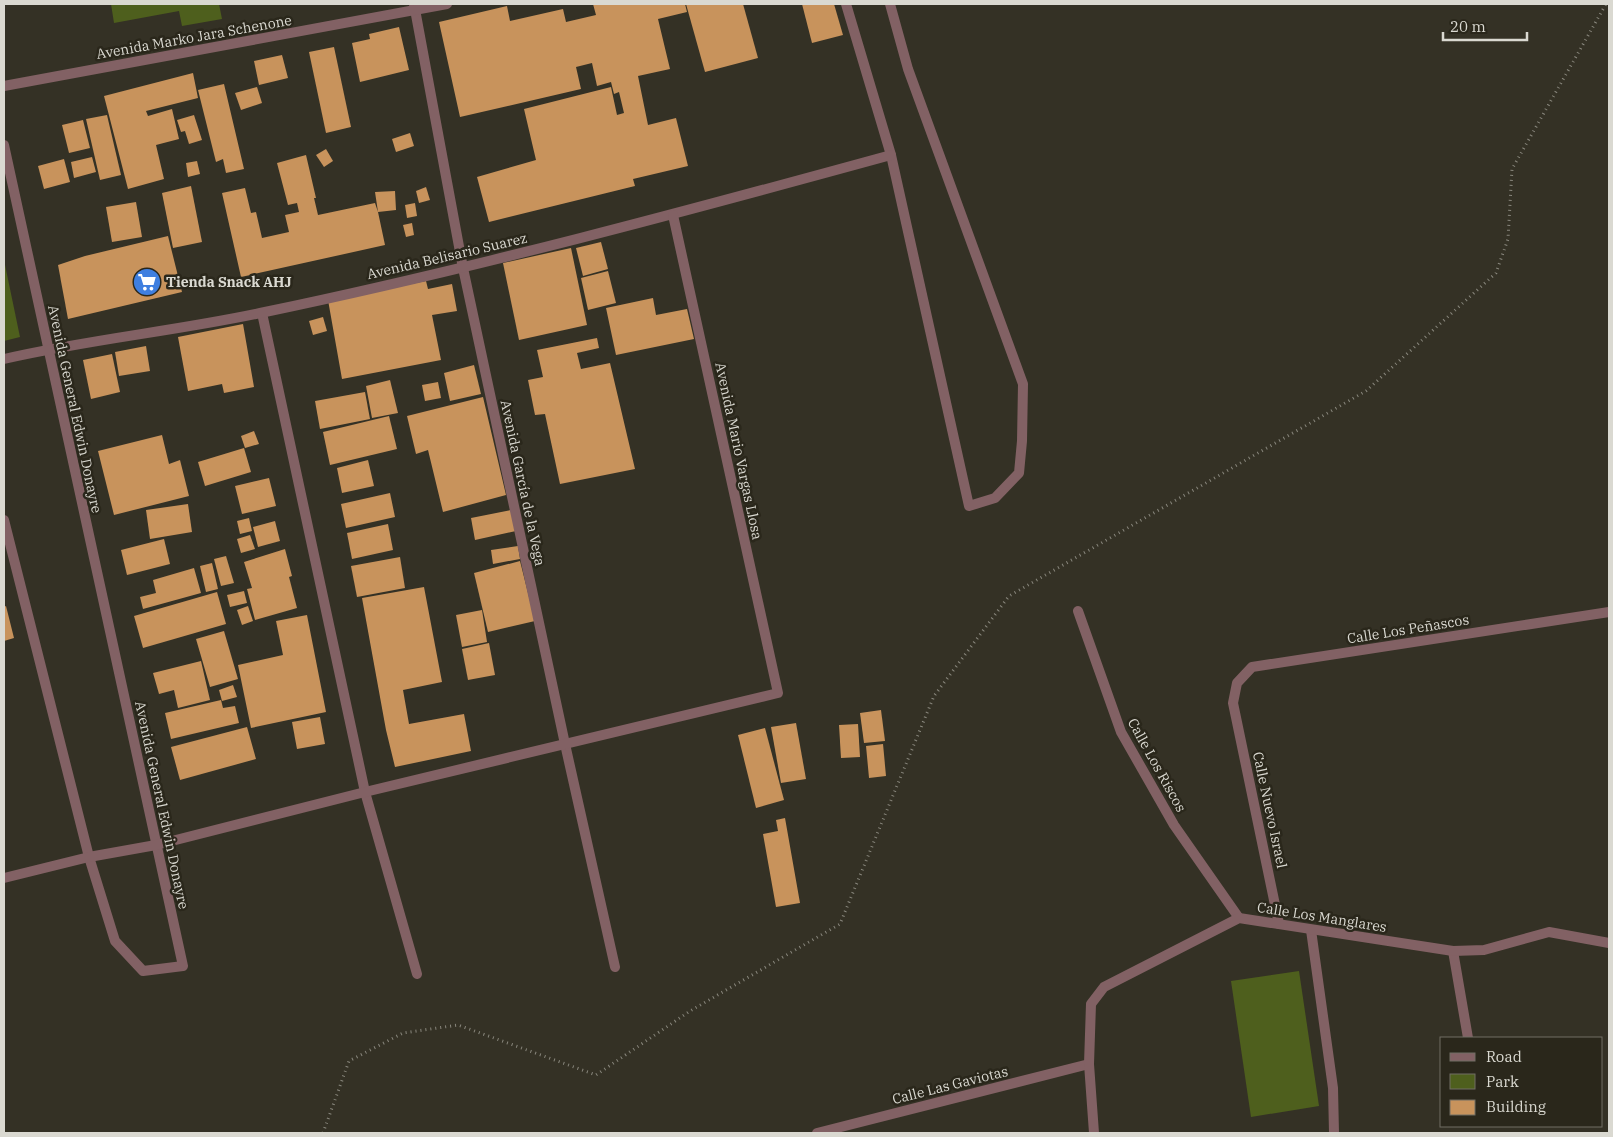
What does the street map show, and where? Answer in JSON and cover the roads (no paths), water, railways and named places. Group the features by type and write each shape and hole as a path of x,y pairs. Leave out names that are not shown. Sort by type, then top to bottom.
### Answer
{"street":[{"name":"Avenida Marko Jara Schenone","path":"4,86 415,7 447,4"},
{"path":"846,4 891,155 969,506 995,498 1019,473 1022,441 1022,384 908,68 890,4"},
{"name":"Avenida García de la Vega","path":"415,7 463,268 565,744 615,966"},
{"name":"Avenida General Edwin Donayre","path":"4,144 183,966 143,971 115,941 89,857 4,520"},
{"name":"Avenida Belisario Suarez","path":"4,359 48,349 262,313 463,268 673,215 891,155"},
{"name":"Avenida Mario Vargas Llosa","path":"565,744 778,693 673,215"},
{"path":"262,313 365,792 417,974"},
{"name":"Calle Los Riscos","path":"1078,611 1121,732 1174,825 1239,918"},
{"name":"Calle Los Peñascos","path":"1233,703 1237,683 1252,667 1609,612"},
{"name":"Calle Nuevo Israel","path":"1233,703 1279,924"},
{"path":"4,878 89,857 156,845 565,744"},
{"name":"Calle Los Manglares","path":"1094,1133 1089,1064 1091,1004 1104,987 1239,918 1453,951 1484,950 1549,932 1609,943"},
{"path":"1311,930 1333,1088 1334,1133"},
{"path":"1453,951 1468,1037"},
{"name":"Calle Las Gaviotas","path":"816,1133 1089,1064"}],"place":[{"name":"Tienda Snack AHJ","path":"147,282"}]}
